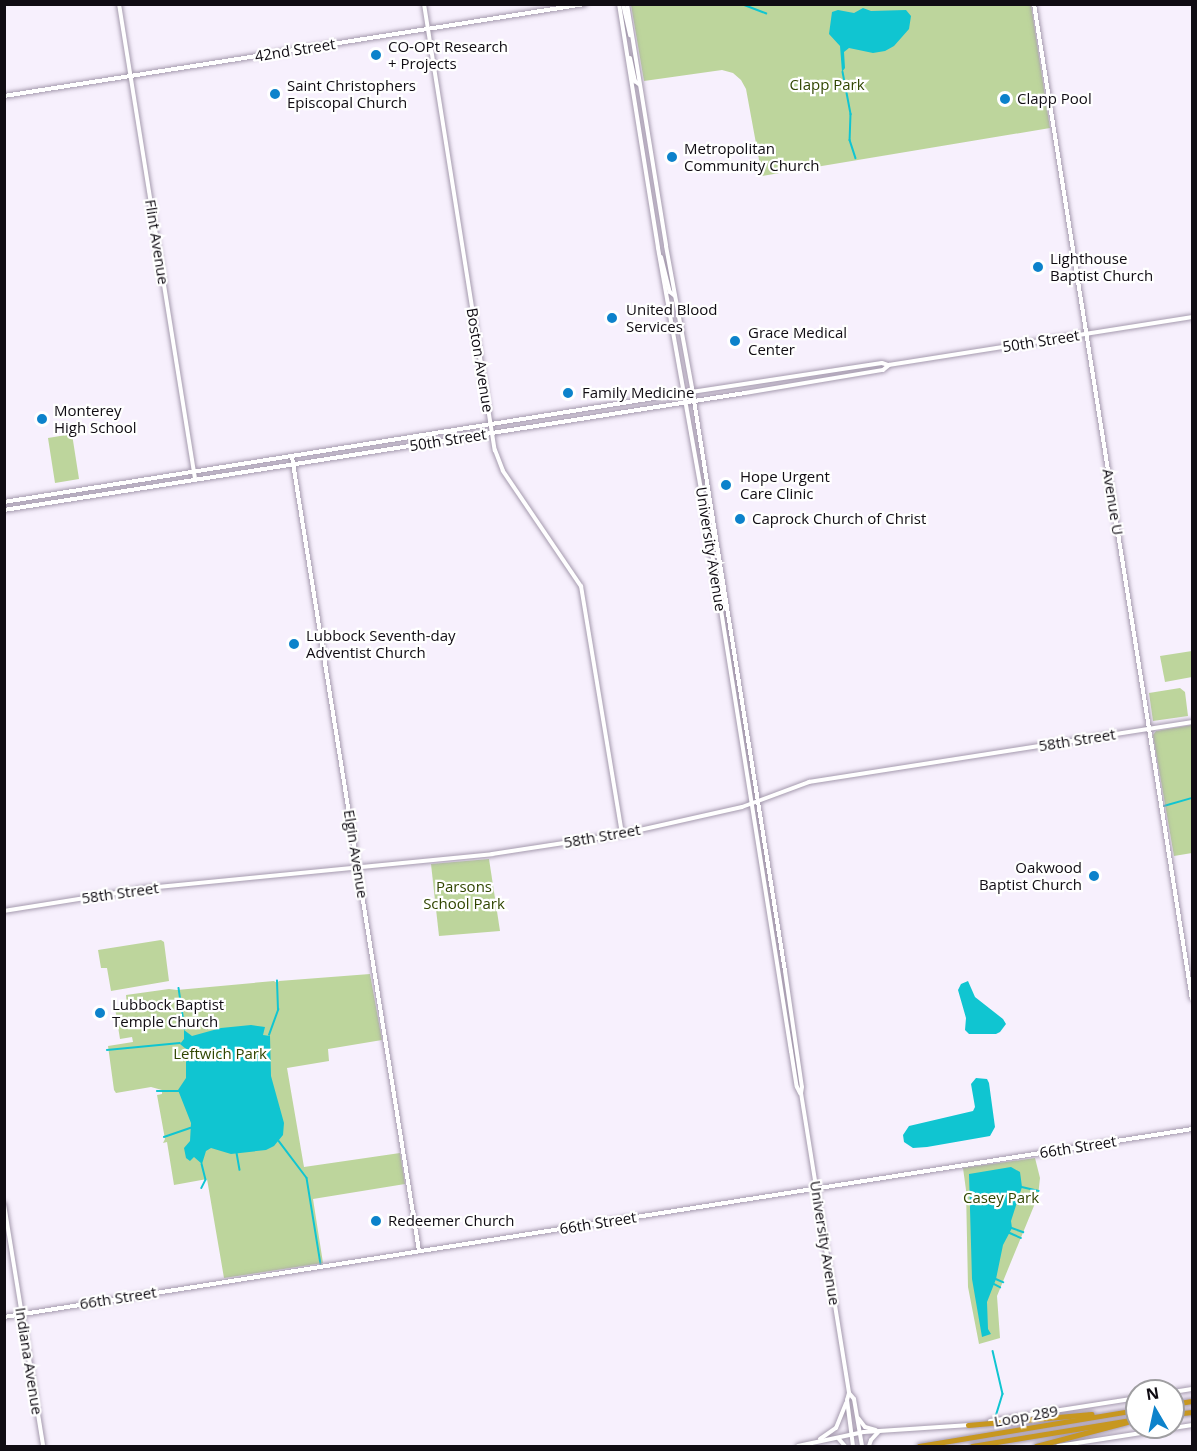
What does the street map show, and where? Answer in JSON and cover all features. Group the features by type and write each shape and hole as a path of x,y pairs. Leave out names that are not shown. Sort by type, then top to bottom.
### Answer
{"highway":[{"name":"Loop 289","path":"919,1446 1125,1412"},
{"path":"968,1425 1118,1413"},
{"name":"Loop 289","path":"972,1446 1125,1422"},
{"path":"1036,1446 1125,1424"}],"street":[{"name":"Flint Avenue","path":"119,4 195,480"},
{"name":"Boston Avenue","path":"424,4 492,433 503,471 581,586 622,834"},
{"name":"42nd Street","path":"4,96 585,4"},
{"path":"621,4 634,47"},
{"name":"University Avenue","path":"621,4 626,49 658,248 687,402 792,1060 797,1087 801,1093"},
{"name":"University Avenue","path":"627,4 693,392 785,971 801,1093 849,1393 847,1400 853,1446"},
{"name":"Avenue U","path":"1034,4 1192,999"},
{"path":"626,49 635,81 640,85"},
{"path":"658,248 670,292 675,296"},
{"name":"50th Street","path":"4,502 491,426 685,393 882,363 889,365 1192,317"},
{"path":"675,335 682,333"},
{"name":"50th Street","path":"4,510 694,401 883,370 889,365"},
{"name":"Elgin Avenue","path":"292,457 419,1251"},
{"name":"58th Street","path":"4,910 147,888 492,854 622,834 752,804 809,782 1192,722"},
{"name":"66th Street","path":"4,1317 1192,1129"},
{"name":"Indiana Avenue","path":"4,1204 43,1446"},
{"name":"University Avenue","path":"849,1393 854,1399 862,1446"},
{"path":"813,1443 836,1428 847,1400"},
{"path":"798,1446 852,1434 968,1425 1125,1400"},
{"path":"857,1415 864,1427 879,1431"},
{"path":"1058,1446 1192,1425"},
{"path":"869,1446 879,1431"},
{"path":"834,1437 840,1439 845,1446"}],"green space":[{"name":"Clapp Park","path":"631,5 1031,5 1050,128 762,176 746,89 741,80 733,73 722,70 644,81"},
{"path":"72,434 79,479 55,483 48,438"},
{"path":"1192,651 1192,677 1165,682 1160,656"},
{"path":"1180,688 1185,692 1188,716 1153,721 1149,693"},
{"path":"1192,725 1192,853 1174,856 1153,735 1156,731"},
{"name":"Parsons School Park","path":"489,859 500,931 439,936 431,864"},
{"path":"161,940 164,942 169,981 111,991 107,968 101,968 98,950"},
{"name":"Leftwich Park","path":"370,974 382,1040 328,1049 329,1061 287,1068 304,1167 400,1153 405,1184 313,1199 323,1263 224,1278 207,1179 174,1185 167,1142 163,1143 165,1139 157,1095 162,1094 162,1090 151,1087 116,1093 114,1090 108,1046 133,1042 132,1037 120,1039 115,1008 127,1006 126,995 169,989 274,981 277,983"},
{"name":"Casey Park","path":"1035,1158 1040,1178 1038,1196 997,1296 1000,1338 979,1344 968,1287 966,1190 963,1168"}],"water":[{"path":"863,8 871,11 906,10 911,16 909,29 894,46 885,51 873,53 849,48 844,52 845,68 842,72 840,46 829,34 832,12 838,10 854,13"},
{"path":"968,981 975,997 1003,1019 1006,1024 1000,1032 969,1034 965,1030 966,1018 958,990 961,984"},
{"path":"251,1025 265,1027 263,1035 270,1036 271,1076 284,1123 283,1135 274,1146 266,1150 231,1154 211,1148 206,1151 202,1164 194,1157 190,1161 186,1158 184,1148 190,1141 191,1123 178,1090 186,1078 186,1049 180,1044 184,1039 184,1030 192,1036 221,1028"},
{"path":"976,1078 987,1079 989,1083 995,1127 990,1136 913,1148 904,1142 903,1135 909,1126 973,1111 975,1107 971,1084"},
{"path":"1011,1167 1020,1172 1022,1187 1011,1221 1012,1228 1003,1245 996,1279 987,1302 988,1329 991,1334 982,1337 972,1279 969,1174"}],"waterway":[{"path":"742,4 766,13"},
{"path":"843,72 851,114 850,140 856,158"},
{"path":"1164,806 1192,798"},
{"path":"269,1035 278,1010 277,981"},
{"path":"179,988 185,1029"},
{"path":"107,1050 180,1043"},
{"path":"157,1091 179,1091"},
{"path":"164,1137 190,1128"},
{"path":"279,1141 307,1178 321,1264"},
{"path":"237,1153 240,1170"},
{"path":"202,1164 206,1180 202,1188"},
{"path":"1022,1187 1039,1191"},
{"path":"1012,1228 1023,1232"},
{"path":"1010,1233 1021,1238"},
{"path":"996,1279 1003,1282"},
{"path":"994,1284 1000,1287"},
{"path":"993,1351 1003,1394 996,1417"}],"place":[{"name":"CO-OPt Research + Projects","path":"376,55"},
{"name":"Saint Christophers Episcopal Church","path":"275,94"},
{"name":"Clapp Pool","path":"1005,99"},
{"name":"Metropolitan Community Church","path":"672,157"},
{"name":"Lighthouse Baptist Church","path":"1038,267"},
{"name":"United Blood Services","path":"612,318"},
{"name":"Grace Medical Center","path":"735,341"},
{"name":"Family Medicine","path":"568,393"},
{"name":"Monterey High School","path":"42,419"},
{"name":"Hope Urgent Care Clinic","path":"726,485"},
{"name":"Caprock Church of Christ","path":"740,519"},
{"name":"Lubbock Seventh-day Adventist Church","path":"294,644"},
{"name":"Oakwood Baptist Church","path":"1094,876"},
{"name":"Lubbock Baptist Temple Church","path":"100,1013"},
{"name":"Redeemer Church","path":"376,1221"}]}
